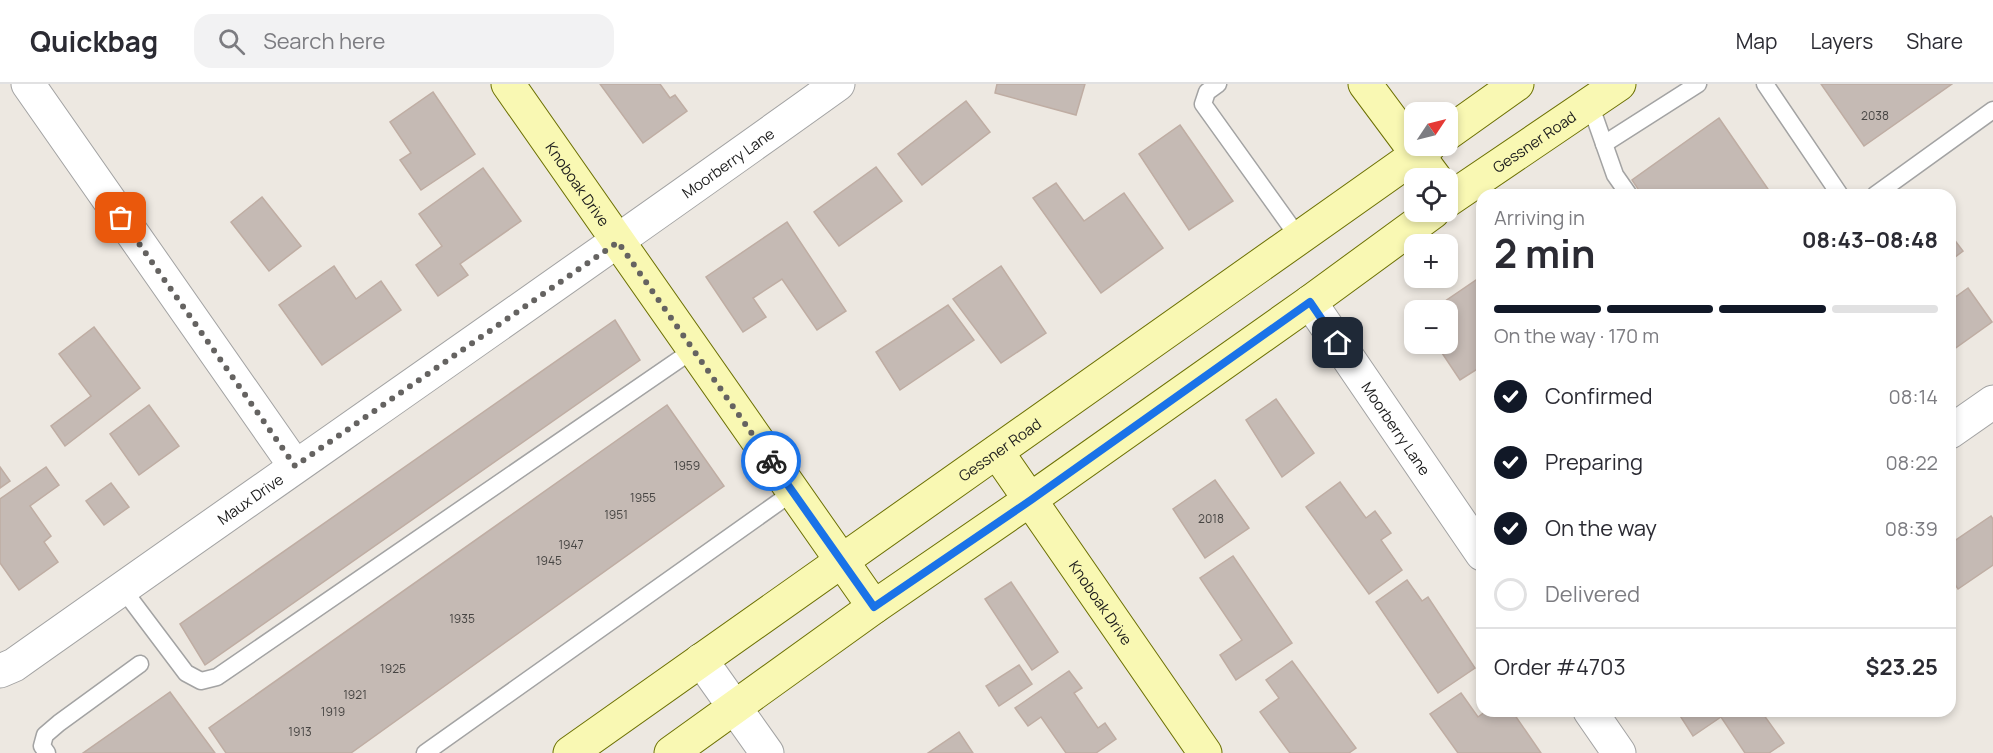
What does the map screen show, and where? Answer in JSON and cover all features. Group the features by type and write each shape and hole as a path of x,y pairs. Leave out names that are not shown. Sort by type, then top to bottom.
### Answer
{"main road":[{"name":"Knoboak Drive","path":"508,84 874,607"},
{"path":"1365,84 1425,168"},
{"path":"1458,126 1517,84"},
{"name":"Gessner Road","path":"1458,173 1590,104 1619,84"},
{"name":"Gessner Road","path":"570,753 1299,238 1404,197"},
{"name":"Gessner Road","path":"671,753 874,607 1031,500 1310,302 1404,215"},
{"name":"Knoboak Drive","path":"997,452 1205,753"}],"street":[{"path":"28,84 295,466"},
{"name":"Moorberry Lane","path":"618,242 838,84"},
{"name":"Maux Drive","path":"0,671 14,665 295,466 618,242"},
{"name":"Moorberry Lane","path":"1310,302 1476,545"},
{"path":"1956,428 1993,402"},
{"path":"701,660 767,753"},
{"path":"1594,717 1619,753"}],"lane":[{"path":"1218,84 1207,92 1203,104 1299,238"},
{"path":"1604,144 1698,84"},
{"path":"1765,84 1836,189"},
{"path":"1590,104 1615,175 1625,189"},
{"path":"1883,189 1993,110"},
{"path":"122,588 186,673 201,681 216,677 693,350"},
{"path":"425,753 793,492"},
{"path":"47,753 42,746 45,735 140,664"}],"building":[{"path":"600,84 660,84 670,98 675,95 687,111 643,143"},
{"path":"997,84 1085,84 1076,115 995,93"},
{"path":"1821,84 1952,84 1864,146"},
{"path":"433,92 475,154 421,190 400,160 411,153 390,122"},
{"path":"966,101 990,132 922,185 898,154"},
{"path":"1719,118 1768,189 1638,189 1632,180"},
{"path":"1180,125 1233,201 1189,230 1139,154"},
{"path":"876,167 902,201 839,246 814,212"},
{"path":"483,168 521,221 460,264 468,275 438,296 416,265 442,246 419,214"},
{"path":"1056,183 1084,221 1124,193 1163,248 1101,293 1033,198"},
{"path":"262,197 301,246 269,271 231,222"},
{"path":"787,222 846,311 817,330 782,279 753,298 766,317 743,332 706,277"},
{"path":"1956,242 1963,251 1956,256"},
{"path":"334,266 356,299 381,281 401,310 322,365 279,305"},
{"path":"1001,266 1046,333 1001,363 953,299"},
{"path":"1476,280 1476,370 1460,380 1443,354 1458,354 1458,300 1447,300"},
{"path":"1968,288 1992,322 1956,348 1956,297"},
{"path":"948,305 974,340 900,390 876,352"},
{"path":"615,320 640,360 205,665 180,624"},
{"path":"94,327 140,388 65,446 51,426 91,396 59,354"},
{"path":"1276,399 1314,453 1282,477 1246,420"},
{"path":"149,405 179,446 139,475 110,434"},
{"path":"667,405 724,486 351,753 226,753 209,728"},
{"path":"0,467 10,481 0,488"},
{"path":"46,467 59,485 30,506 51,536 44,542 58,562 19,590 0,563 0,499"},
{"path":"1215,480 1249,528 1205,558 1173,509"},
{"path":"1340,482 1366,518 1375,511 1391,533 1381,540 1402,570 1369,594 1306,507"},
{"path":"111,483 129,507 104,525 86,501"},
{"path":"1991,516 1993,519 1993,565 1958,589 1956,586 1956,540"},
{"path":"1233,556 1292,643 1236,680 1220,655 1242,640 1200,578"},
{"path":"1407,580 1422,601 1428,597 1475,668 1438,693 1376,602"},
{"path":"1011,582 1058,652 1032,670 985,599"},
{"path":"1292,661 1356,748 1349,753 1290,753 1260,712 1279,698 1266,680"},
{"path":"1019,665 1032,684 999,706 986,686"},
{"path":"1069,671 1082,688 1074,693 1098,728 1105,723 1116,739 1096,753 1066,753 1041,717 1028,726 1015,708"},
{"path":"170,692 215,753 83,753"},
{"path":"1461,693 1476,717 1516,717 1541,753 1458,753 1430,714"},
{"path":"1681,717 1721,717 1693,736"},
{"path":"1721,717 1765,717 1784,743 1769,753 1745,753"},
{"path":"959,732 973,753 928,753"}],"way so far":[{"path":"121,218 295,466 618,242 771,461"}],"route":[{"path":"771,461 874,607 1031,500 1310,302 1338,343"}]}
